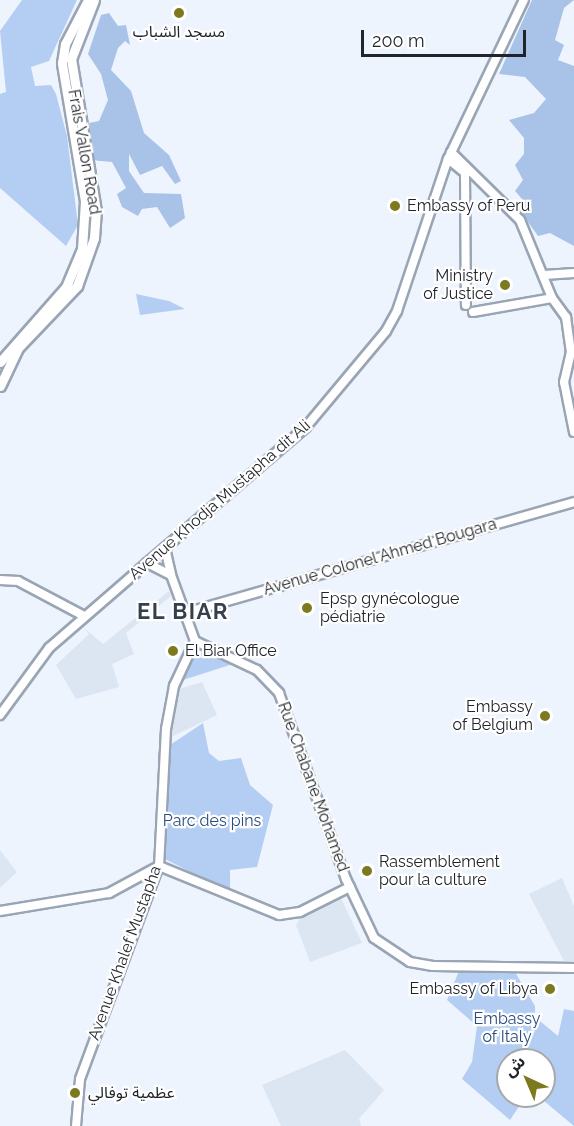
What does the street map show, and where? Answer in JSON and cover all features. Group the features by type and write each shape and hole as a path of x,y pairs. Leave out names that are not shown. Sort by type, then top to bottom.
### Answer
{"highway":[{"name":"Frais Vallon Road","path":"0,362 66,287 82,249 86,201 62,63 65,44 88,0"},
{"name":"Frais Vallon Road","path":"0,386 18,348 68,299 85,270 96,211 71,59 94,0"}],"main road":[{"name":"Avenue Khodja Mustapha dit Ali","path":"0,715 49,648 286,447 372,351 398,311 450,155 524,0"},
{"path":"450,155 520,220 552,298 566,317 571,352 564,382 574,432"},
{"path":"465,167 466,305"},
{"path":"544,275 574,273"},
{"path":"473,312 552,298"},
{"name":"Avenue Colonel Ahmed Bougara","path":"185,613 574,502"},
{"path":"165,548 171,574 195,641"},
{"path":"147,563 171,574"},
{"path":"0,580 18,581 84,616"},
{"name":"Avenue Khalef Mustapha","path":"76,1126 77,1089 159,866 166,729 174,686 195,641"},
{"name":"Rue Chabane Mohamed","path":"195,641 257,670 279,693 350,887 374,938 410,962 433,966 574,968"},
{"path":"0,911 109,893 159,866 284,915 350,887"}],"shaded area":[{"path":"532,0 574,0 564,8 555,40 564,45 558,60 574,66 574,246 550,233 538,236 518,208 523,200 515,191 523,180 515,165 524,154 524,138 509,120 534,113 546,99 525,77 499,74"},
{"path":"109,13 118,26 126,25 130,45 125,41 118,48 111,70 131,91 144,133 169,155 181,181 175,184 162,166 140,175 129,154 129,171 144,193 181,194 185,218 170,228 157,207 142,209 138,216 122,207 117,194 126,188 112,162 91,160 84,124 99,121 108,100 101,74 88,54 101,15"},
{"path":"169,591 171,596 126,633 134,654 112,664 119,687 76,699 56,665 89,634 83,627 103,644"},
{"path":"202,682 217,715 167,739 176,690"},
{"path":"0,850 17,872 0,888"},
{"path":"562,878 574,906 574,963 564,961 529,894"},
{"path":"341,898 362,943 310,962 296,925 301,917"},
{"path":"345,1050 384,1090 359,1119 361,1126 281,1126 262,1085"}],"green space":[{"path":"22,0 77,0 49,61 31,67 35,86 51,85 56,94 67,136 78,225 66,246 0,188 0,94 6,92 0,31"},
{"path":"136,294 169,301 185,309 140,315"},
{"path":"196,651 236,663 180,681"},
{"name":"Parc des pins","path":"203,723 209,753 219,761 241,758 250,785 273,805 257,867 230,870 230,892 161,857 158,753"},
{"name":"Embassy of Italy","path":"512,967 535,1006 535,1017 558,1036 564,1009 574,1011 574,1126 552,1108 556,1108 556,1048 496,1048 496,1108 518,1108 510,1120 462,1079 472,1062 477,1026 447,1000 459,971"}],"place":[{"name":"مسجد الشباب","path":"179,13"},
{"name":"Embassy of Peru","path":"395,206"},
{"name":"Ministry of Justice","path":"505,285"},
{"name":"Epsp gynécologue pédiatrie","path":"307,608"},
{"name":"El Biar Office","path":"173,651"},
{"name":"Embassy of Belgium","path":"545,716"},
{"name":"Rassemblement pour la culture","path":"367,871"},
{"name":"Embassy of Libya","path":"550,989"},
{"name":"عظمية توفالي","path":"75,1093"}],"district":[{"name":"EL BIAR","path":"183,612"}]}
